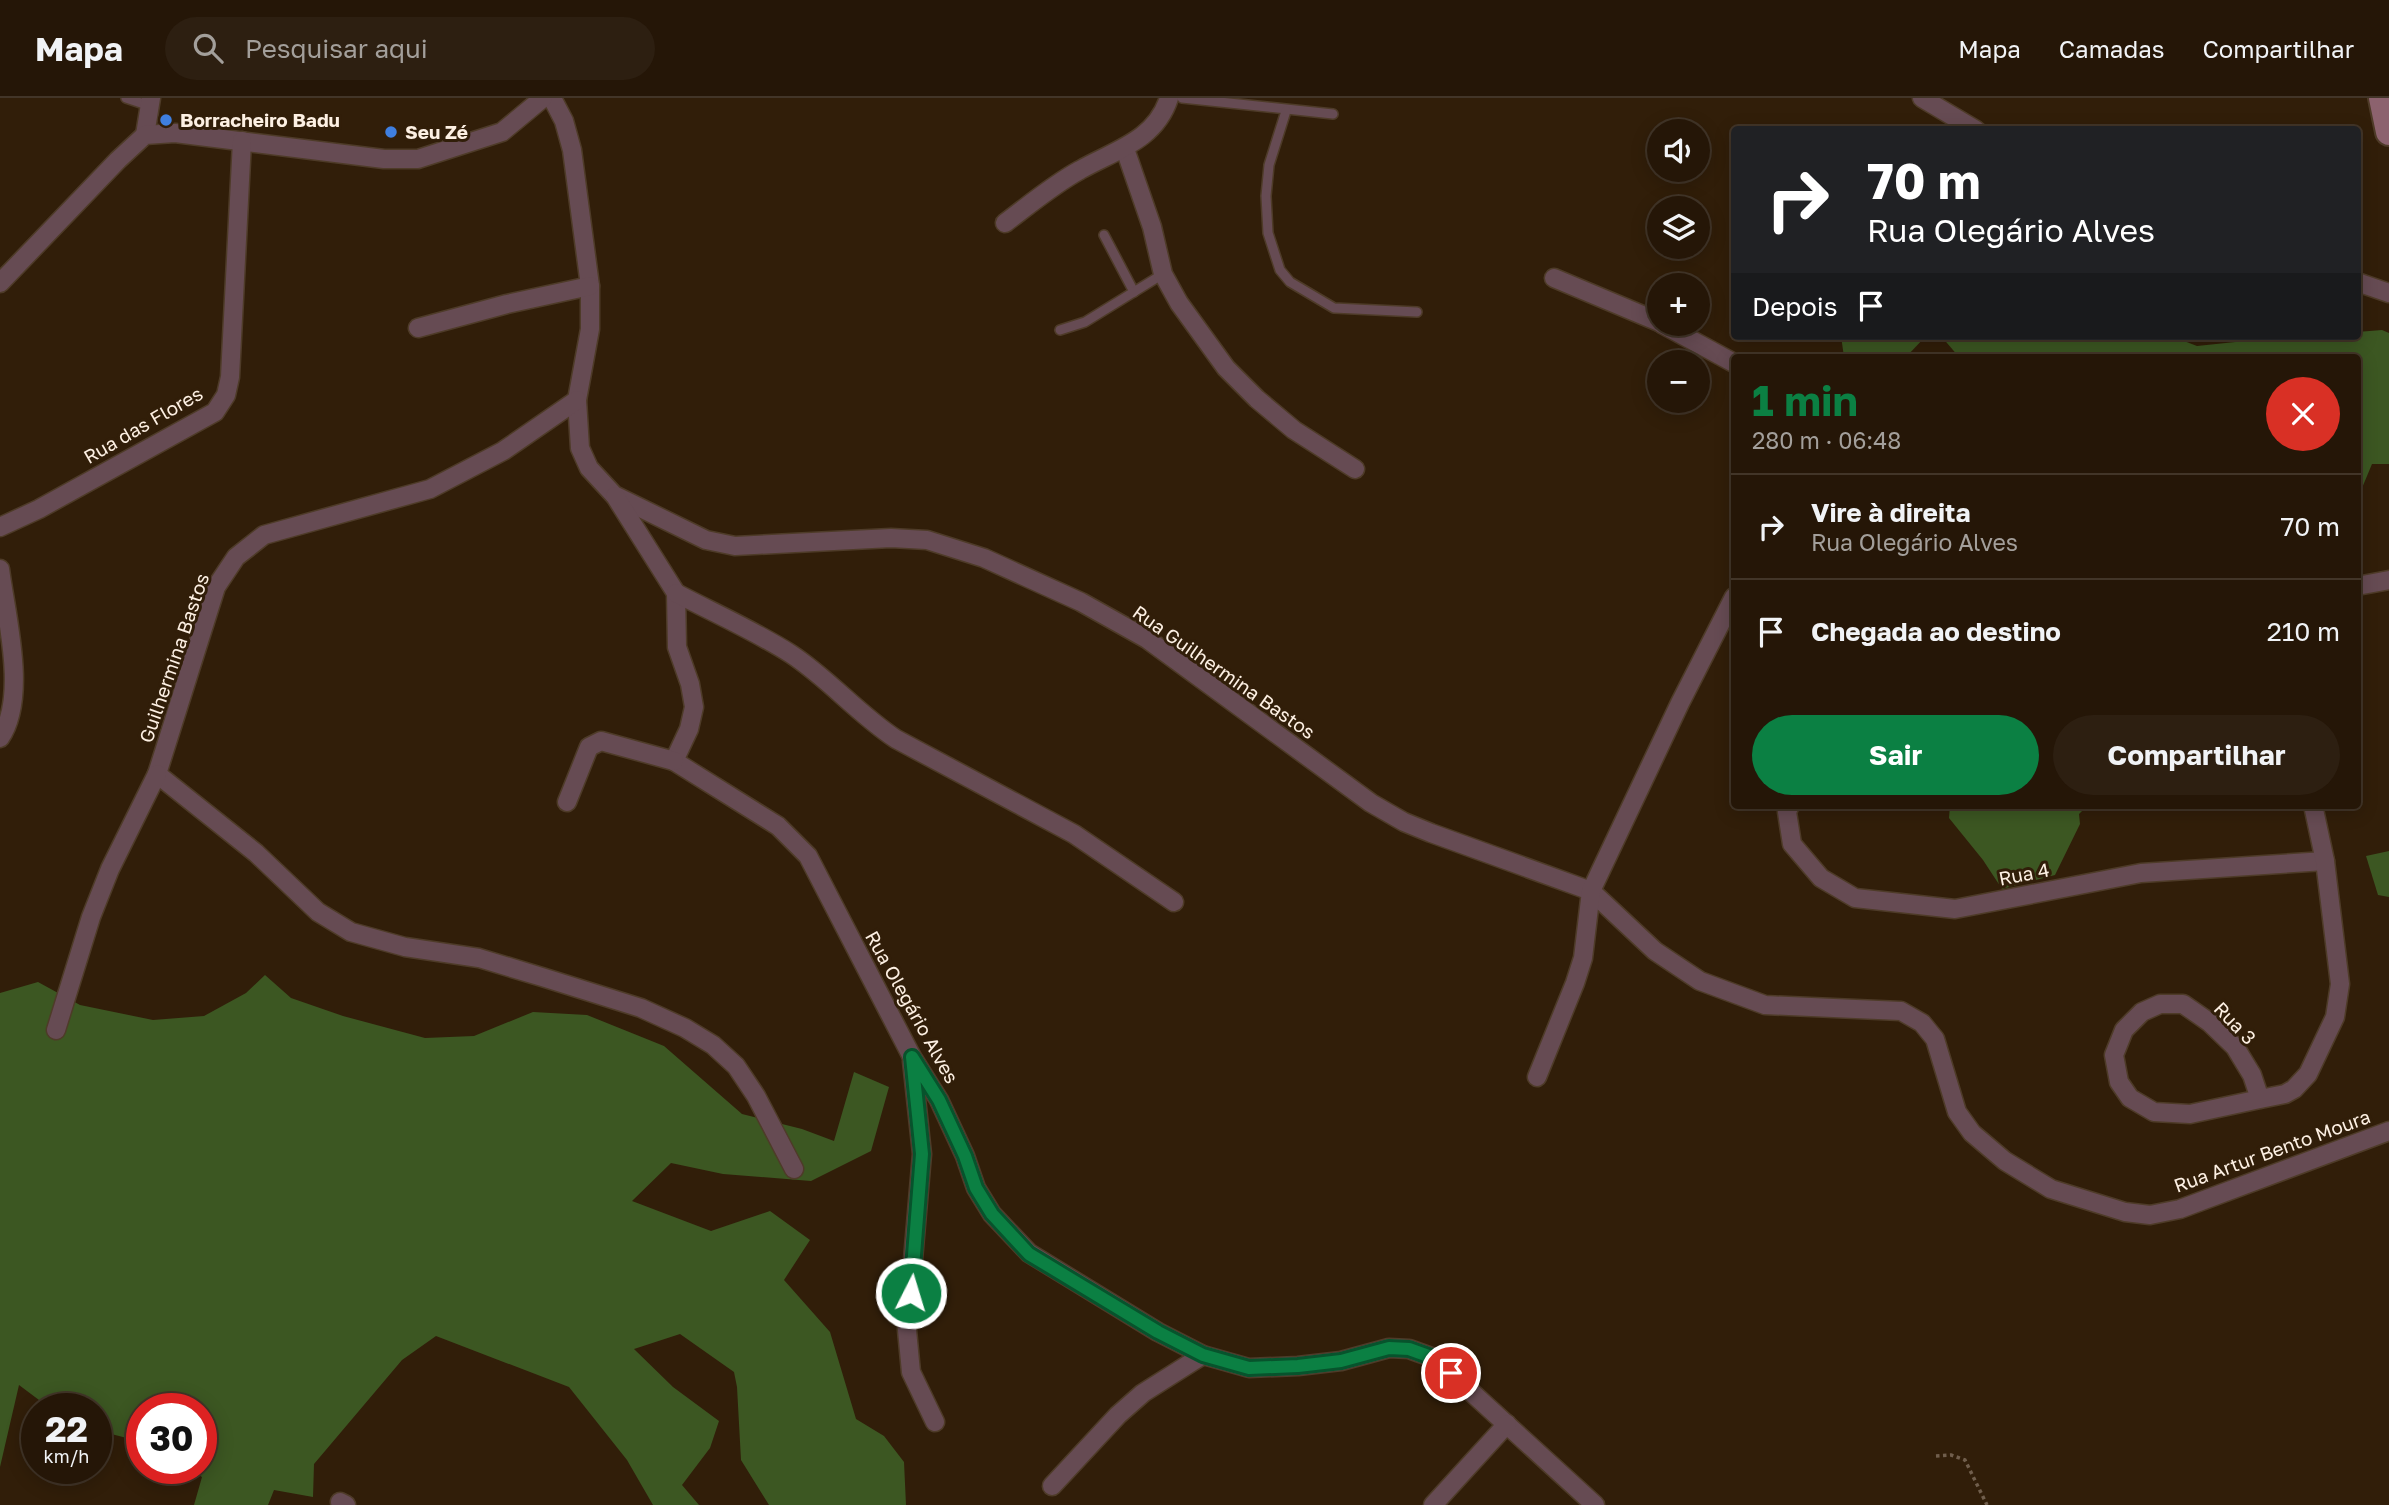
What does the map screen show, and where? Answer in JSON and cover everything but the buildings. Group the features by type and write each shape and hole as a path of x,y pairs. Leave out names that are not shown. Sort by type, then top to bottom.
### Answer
{"street":[{"path":"145,135 175,134 384,159 418,159 502,132 542,98"},
{"name":"Rua Guilhermina Bastos","path":"552,98 564,121 572,150 590,286 590,329 578,400 580,448 589,468 614,495 706,540 735,546 927,540 984,558 1081,602 1147,639 1371,803 1404,822 1591,891"},
{"path":"1005,223 1079,170 1138,141 1165,111 1169,98"},
{"path":"1922,98 1969,126"},
{"path":"2382,98 2389,132"},
{"path":"0,283 145,135 151,102"},
{"name":"Rua das Flores","path":"0,527 39,509 215,412 226,396 230,377 242,141"},
{"path":"1125,149 1152,227 1163,274 1179,303 1226,368 1257,399 1294,430 1355,469"},
{"path":"1554,278 1647,317"},
{"path":"2361,283 2389,293"},
{"path":"418,328 507,304 590,286"},
{"path":"1684,336 1731,361"},
{"name":"Guilhermina Bastos","path":"578,400 503,451 430,489 264,535 236,557 216,587 157,774 256,853 318,912 351,932 405,947 479,958 641,1008 685,1028 713,1045 736,1066 756,1096 794,1169"},
{"path":"614,495 676,593 790,653 816,672 871,723 1074,834 1174,902"},
{"path":"0,569 14,674 14,702 6,729 0,738"},
{"path":"2361,585 2389,579"},
{"path":"674,761 689,729 694,707 690,684 677,647 676,593"},
{"path":"1537,1077 1583,958 1591,891 1680,703 1731,603"},
{"name":"Rua Olegário Alves","path":"567,802 589,747 601,741 674,761 778,826 808,856 912,1057 939,1100 965,1156 976,1188 992,1214 1029,1254 1158,1332 1203,1355 1249,1368 1341,1361 1389,1348 1409,1349 1434,1358 1595,1505"},
{"path":"56,1030 91,917 110,869 157,774"},
{"name":"Rua 4","path":"1788,809 1792,844 1821,878 1855,898 1955,909 2141,873 2325,861"},
{"name":"Rua 3","path":"2260,1099 2252,1075 2235,1047 2209,1022 2183,1004 2160,1004 2142,1012 2124,1030 2114,1055 2119,1082 2130,1098 2154,1112 2190,1114 2285,1094 2294,1089 2308,1074 2335,1017 2340,984 2325,861 2315,809"},
{"name":"Rua Artur Bento Moura","path":"1591,891 1655,951 1700,981 1765,1005 1901,1011 1922,1023 1935,1039 1957,1112 1972,1133 2005,1161 2051,1189 2113,1208 2150,1214 2180,1209 2389,1131"},
{"path":"912,1057 922,1154 907,1330 911,1372 935,1422"},
{"path":"1052,1486 1118,1415 1143,1393 1203,1355"},
{"path":"1433,1505 1507,1424"}],"lane":[{"path":"126,98 151,102"},
{"path":"1182,98 1334,114"},
{"path":"1286,111 1269,165 1266,196 1268,233 1280,270 1290,282 1334,308 1417,312"},
{"path":"1104,235 1134,292"},
{"path":"1060,331 1084,322 1163,274"}],"path":[{"path":"1936,1456 1951,1455 1965,1460 1987,1505"}],"green space":[{"path":"2382,330 2389,333 2389,464 2372,464 2361,490 2361,354 1956,354 1944,340 2181,340 2197,346 2255,340 2361,340 2361,332"},
{"path":"1842,340 1922,340 1909,354 1844,354"},
{"path":"1950,809 2084,809 2079,814 2080,824 2055,875 2002,889 1983,860 1949,818"},
{"path":"2389,851 2389,897 2378,895 2366,856"},
{"path":"265,975 291,998 343,1016 425,1038 474,1036 533,1012 587,1015 664,1046 742,1114 802,1129 834,1141 854,1072 889,1087 871,1151 811,1181 723,1174 671,1163 632,1201 711,1231 770,1211 810,1240 784,1280 830,1332 856,1419 884,1436 904,1462 906,1505 769,1505 741,1460 734,1372 680,1334 634,1349 673,1387 719,1421 710,1448 682,1485 699,1505 653,1505 627,1460 569,1387 436,1336 402,1360 314,1464 313,1497 274,1490 268,1505 194,1505 200,1484 217,1484 217,1393 126,1393 126,1438 112,1434 112,1393 30,1393 19,1385 0,1467 0,993 38,982 80,1005 153,1020 204,1016 246,993"}],"place":[{"name":"Borracheiro Badu","path":"166,120"},
{"name":"Seu Zé","path":"391,132"}],"route":[{"path":"911,1293 922,1154 912,1057 939,1100 965,1156 976,1188 992,1214 1029,1254 1158,1332 1203,1355 1249,1368 1341,1361 1389,1348 1409,1349 1434,1358 1451,1373"}]}
